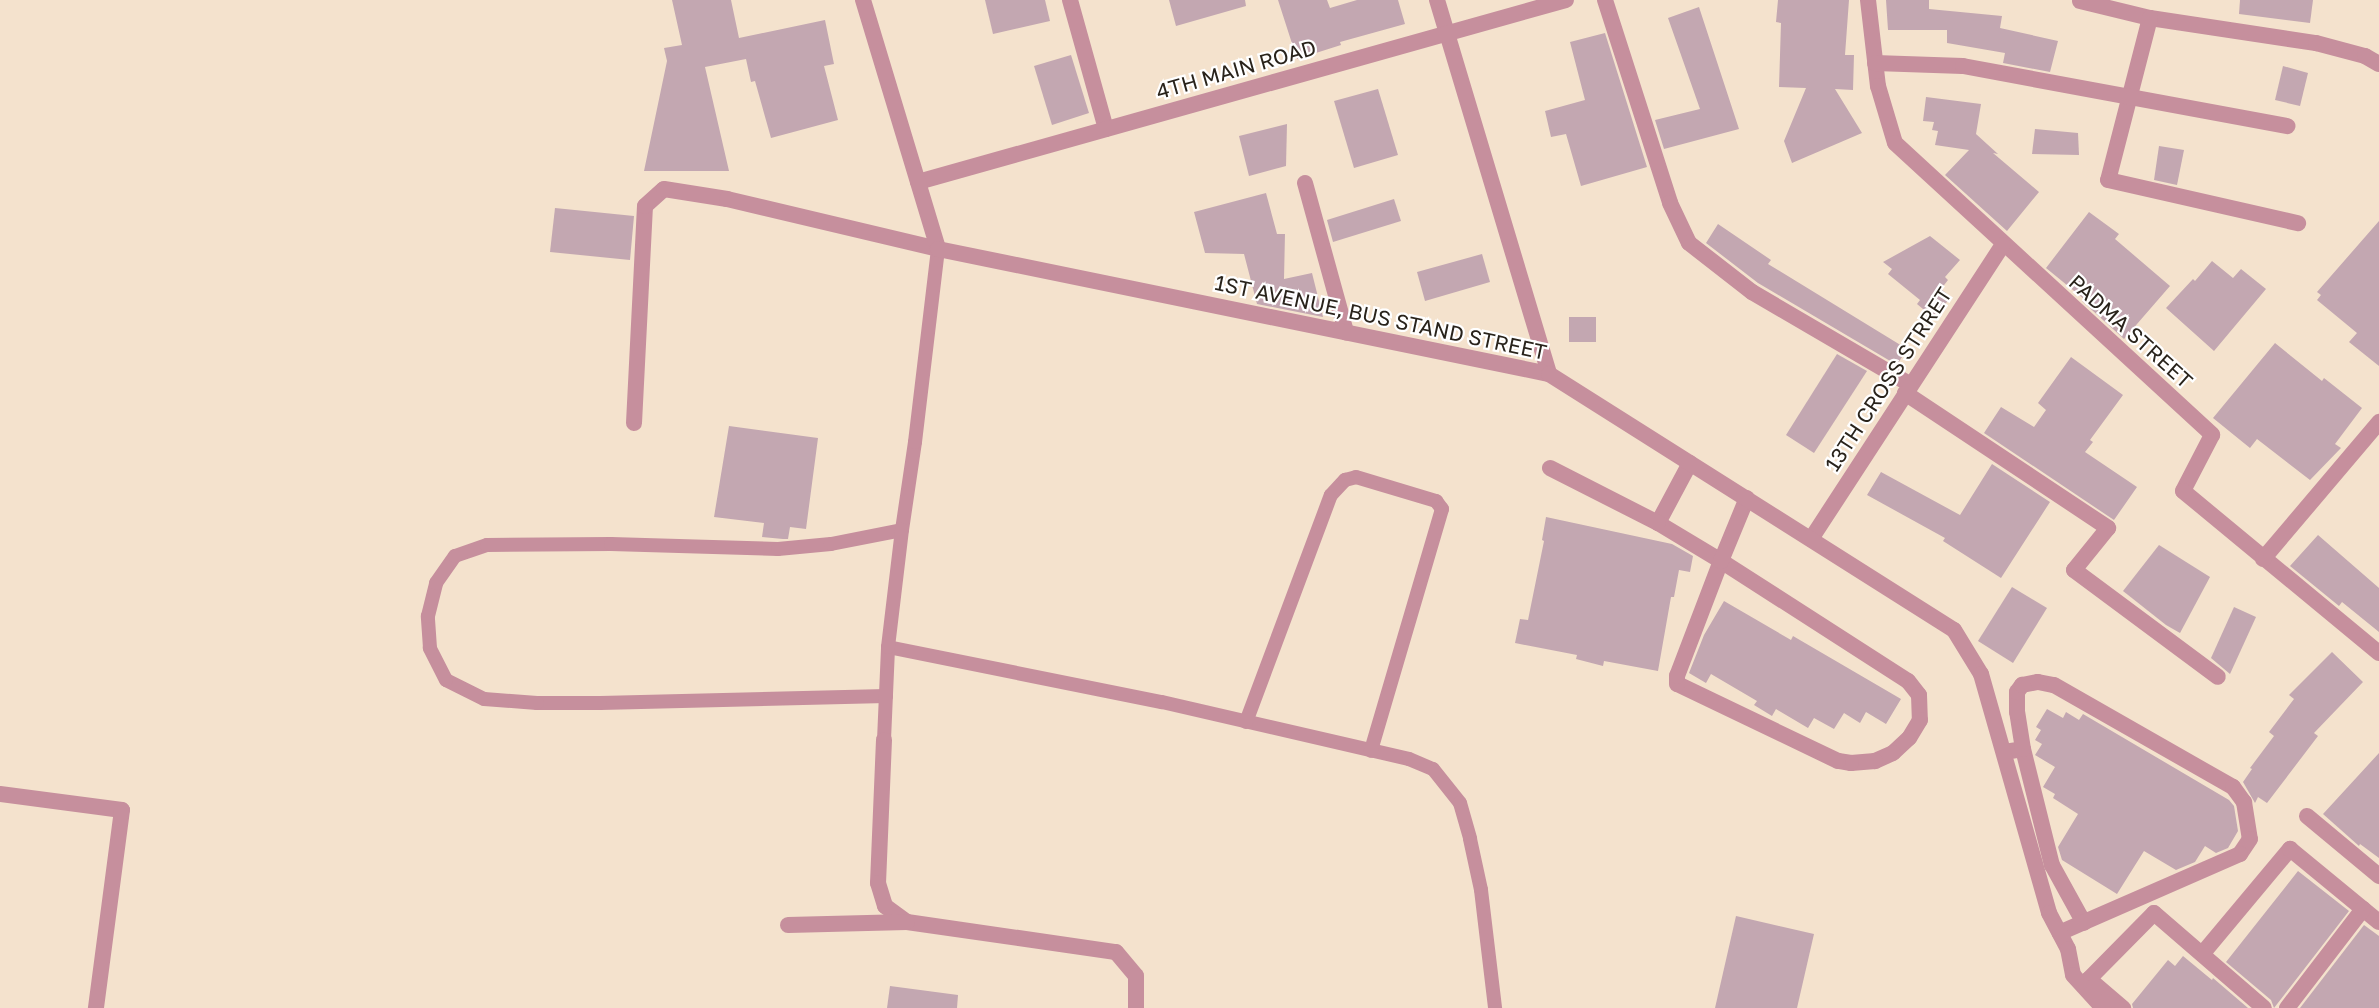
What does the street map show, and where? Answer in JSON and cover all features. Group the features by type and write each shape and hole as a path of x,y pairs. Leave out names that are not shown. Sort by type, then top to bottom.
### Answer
{"street":[{"path":"863,0 938,249"},
{"path":"1070,0 1106,129"},
{"path":"1437,0 1549,374"},
{"name":"4TH MAIN ROAD","path":"918,182 1566,0"},
{"path":"1605,0 1670,203 1689,243 1752,292 1908,389 2108,528 2074,570 2218,677"},
{"name":"PADMA STREET","path":"1868,0 1878,86 1895,142 2003,245 2212,435 2183,490 2263,559 2379,653"},
{"path":"2080,1 2150,18 2316,43 2366,56 2379,64"},
{"path":"2150,18 2108,180 2298,223"},
{"path":"1875,63 1963,66 2287,126"},
{"path":"1305,183 1346,332"},
{"name":"1ST AVENUE, BUS STAND STREET","path":"634,423 645,206 664,189 727,200 938,249 1549,374 1954,630 1981,674 2049,912 2068,949 2073,975 2086,982 2103,1008"},
{"name":"13TH CROSS STRRET","path":"1811,539 2003,245"},
{"path":"2263,559 2377,428"},
{"path":"1658,523 1690,463"},
{"path":"1550,468 1658,523 1721,561 1908,681 1919,695 1920,720 1909,738 1893,753 1875,761 1851,763 1838,761 1677,684 1677,676 1721,561 1747,498"},
{"path":"2060,933 2084,923 2240,854 2250,839 2244,802 2233,787 2054,685 2038,682 2022,685 2017,692 2017,712 2023,749 2052,865 2084,923"},
{"path":"884,740 878,883 885,906 907,922"},
{"path":"2004,752 2023,749"},
{"path":"0,794 122,810 96,1008"},
{"path":"2307,816 2379,876"},
{"path":"2203,953 2290,849 2379,922"},
{"path":"2287,1008 2363,909"},
{"path":"2123,1008 2086,982 2154,912 2264,1008"},
{"path":"788,925 907,922 1116,952 1136,976 1136,1008"}],"lane":[{"path":"884,740 888,647 938,249"},
{"path":"1246,722 1331,495 1345,480 1356,477 1436,501 1442,509 1371,751"},
{"path":"886,696 600,703 537,703 484,699 446,680 430,648 428,616 436,583 455,556 487,545 611,544 778,549 831,544 902,530"},
{"path":"888,647 1246,722 1409,759 1433,769 1460,803 1481,890 1495,1008"}],"building":[{"path":"672,0 731,0 739,38 825,20 834,64 824,66 838,120 771,138 755,81 751,82 746,59 705,67 729,171 644,171 667,61 664,48 682,45"},
{"path":"985,0 1045,0 1050,21 993,34"},
{"path":"1169,0 1245,0 1246,6 1176,26"},
{"path":"1278,0 1327,0 1330,8 1357,0 1398,0 1405,24 1340,42 1341,45 1297,59"},
{"path":"1778,0 1849,0 1845,55 1854,55 1853,90 1835,89 1862,133 1792,163 1784,141 1806,88 1779,87 1781,23 1776,22"},
{"path":"1886,0 1929,0 1929,9 2002,16 2000,28 2058,41 2050,72 2003,63 2005,53 1947,43 1947,30 1888,30"},
{"path":"2240,0 2313,0 2310,23 2239,14"},
{"path":"1699,7 1739,129 1664,149 1655,120 1700,109 1668,18"},
{"path":"1605,33 1647,167 1581,186 1566,134 1551,137 1545,111 1585,100 1570,42"},
{"path":"1071,55 1089,113 1052,125 1034,66"},
{"path":"2283,66 2308,73 2300,106 2275,100"},
{"path":"1378,89 1398,155 1354,168 1334,101"},
{"path":"1926,97 1981,104 1976,134 1998,154 1993,153 2039,192 2007,231 1945,175 1969,150 1935,145 1938,131 1932,130 1934,122 1923,121"},
{"path":"1287,124 1286,166 1249,176 1239,136"},
{"path":"2035,129 2078,133 2079,155 2032,154"},
{"path":"2159,146 2184,150 2177,185 2154,180"},
{"path":"1266,193 1277,234 1285,234 1284,279 1312,273 1323,317 1257,304 1244,254 1205,253 1194,212"},
{"path":"1394,199 1401,221 1333,242 1327,220"},
{"path":"555,208 634,216 630,260 550,252"},
{"path":"2089,212 2119,234 2115,239 2170,286 2124,339 2082,301 2084,299 2046,268"},
{"path":"2379,221 2379,366 2349,342 2357,333 2317,300 2321,295 2317,292"},
{"path":"1718,224 1771,260 1768,264 1907,349 1897,365 1758,283 1706,243"},
{"path":"1930,236 1960,260 1945,277 1948,280 1941,289 1951,297 1937,314 1929,314 1917,304 1920,300 1888,274 1892,269 1883,262"},
{"path":"1482,254 1490,282 1425,301 1417,272"},
{"path":"2212,261 2233,278 2241,269 2266,289 2214,351 2166,308 2193,279 2195,281"},
{"path":"1569,317 1596,317 1596,342 1569,342"},
{"path":"2275,343 2322,381 2324,378 2362,408 2335,444 2341,448 2310,480 2257,439 2250,448 2213,418"},
{"path":"1837,354 1867,371 1814,453 1786,435"},
{"path":"2071,357 2123,395 2090,440 2093,442 2085,452 2137,487 2114,520 1984,433 2001,407 2034,427 2046,410 2038,403"},
{"path":"729,426 818,438 806,529 790,527 788,539 762,537 764,523 714,517"},
{"path":"1992,464 2050,502 2001,578 1943,541 1945,538 1867,495 1881,472 1960,515"},
{"path":"1546,517 1672,544 1693,556 1690,572 1679,570 1674,597 1671,597 1658,671 1604,661 1603,666 1576,659 1577,655 1515,643 1520,619 1528,620 1544,541 1542,540"},
{"path":"2318,535 2379,588 2379,632 2342,602 2339,606 2290,566"},
{"path":"2159,545 2210,577 2180,633 2166,625 2123,591"},
{"path":"2012,587 2047,608 2013,663 1978,641"},
{"path":"1724,601 1791,640 1793,636 1901,699 1886,724 1866,712 1860,723 1844,713 1834,729 1814,718 1808,728 1776,709 1772,716 1754,705 1757,701 1711,674 1706,683 1689,673 1704,635"},
{"path":"2234,607 2256,617 2230,674 2211,658"},
{"path":"2332,652 2363,682 2314,733 2318,736 2267,803 2258,797 2255,803 2243,782 2252,769 2250,768 2274,736 2269,732 2294,699 2289,695"},
{"path":"2047,709 2063,718 2066,712 2079,720 2083,714 2229,800 2234,806 2238,831 2228,848 2216,853 2205,846 2195,862 2176,870 2144,851 2117,894 2062,860 2058,847 2078,814 2053,798 2055,794 2043,787 2055,767 2035,755 2042,744 2035,740 2041,730 2036,727"},
{"path":"2379,753 2379,858 2360,844 2359,846 2323,814"},
{"path":"2298,871 2349,911 2274,1008 2271,1000 2226,962"},
{"path":"1736,916 1814,934 1797,1008 1715,1008"},
{"path":"2364,925 2379,936 2379,1008 2300,1008"},
{"path":"2183,956 2248,1008 2133,1008 2132,1004 2168,960 2175,966"},
{"path":"890,986 958,995 957,1008 887,1008"}]}
